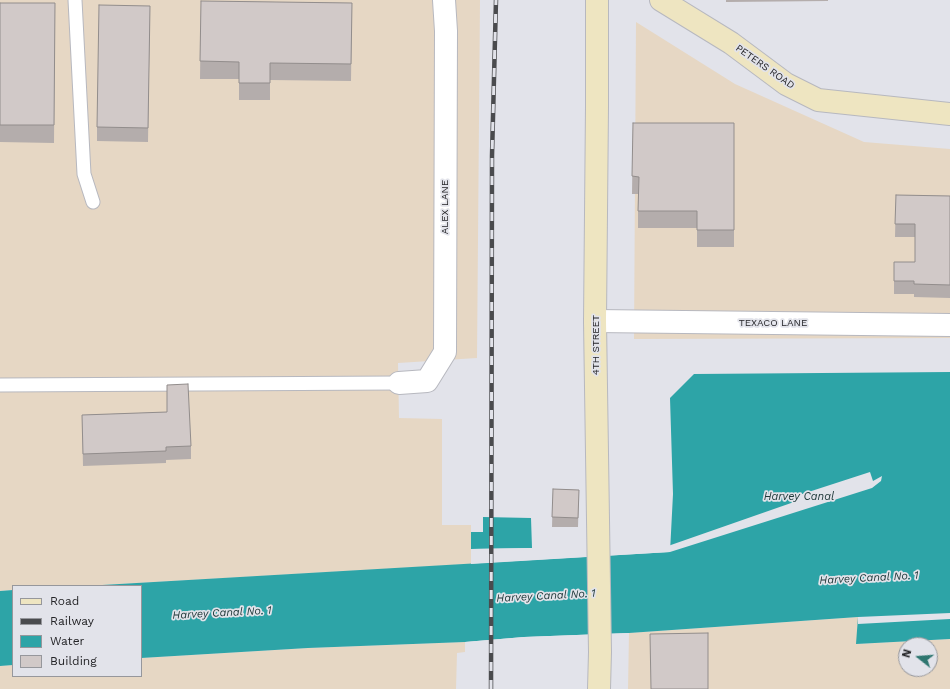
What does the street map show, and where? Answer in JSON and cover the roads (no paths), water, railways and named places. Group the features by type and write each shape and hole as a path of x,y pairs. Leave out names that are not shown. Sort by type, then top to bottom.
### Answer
{"main road":[{"name":"4TH STREET","path":"597,0 598,106 595,321 600,652 599,689"},
{"name":"PETERS ROAD","path":"661,0 732,44 786,84 818,100 950,114"}],"street":[{"name":"ALEX LANE","path":"399,383 427,381 445,352 446,31 444,0"},
{"name":"TEXACO LANE","path":"595,321 950,325"}],"lane":[{"path":"75,0 84,174 93,202"},
{"path":"0,385 399,383"}],"water":[{"name":"Harvey Canal","path":"950,372 950,639 938,640 938,637 898,637 898,642 856,644 858,617 629,633 524,637 465,642 308,648 142,658 142,585 102,585 670,552 673,494 670,398 694,374"},
{"path":"483,517 531,518 532,548 471,549 471,532 483,532"},
{"path":"12,590 12,665 0,666 0,591"}],"railway":[{"path":"491,689 492,156 496,0"}],"water label":[{"name":"Harvey Canal No. 1","path":"869,578"},
{"name":"Harvey Canal No. 1","path":"546,596"},
{"name":"Harvey Canal No. 1","path":"222,613"}]}
